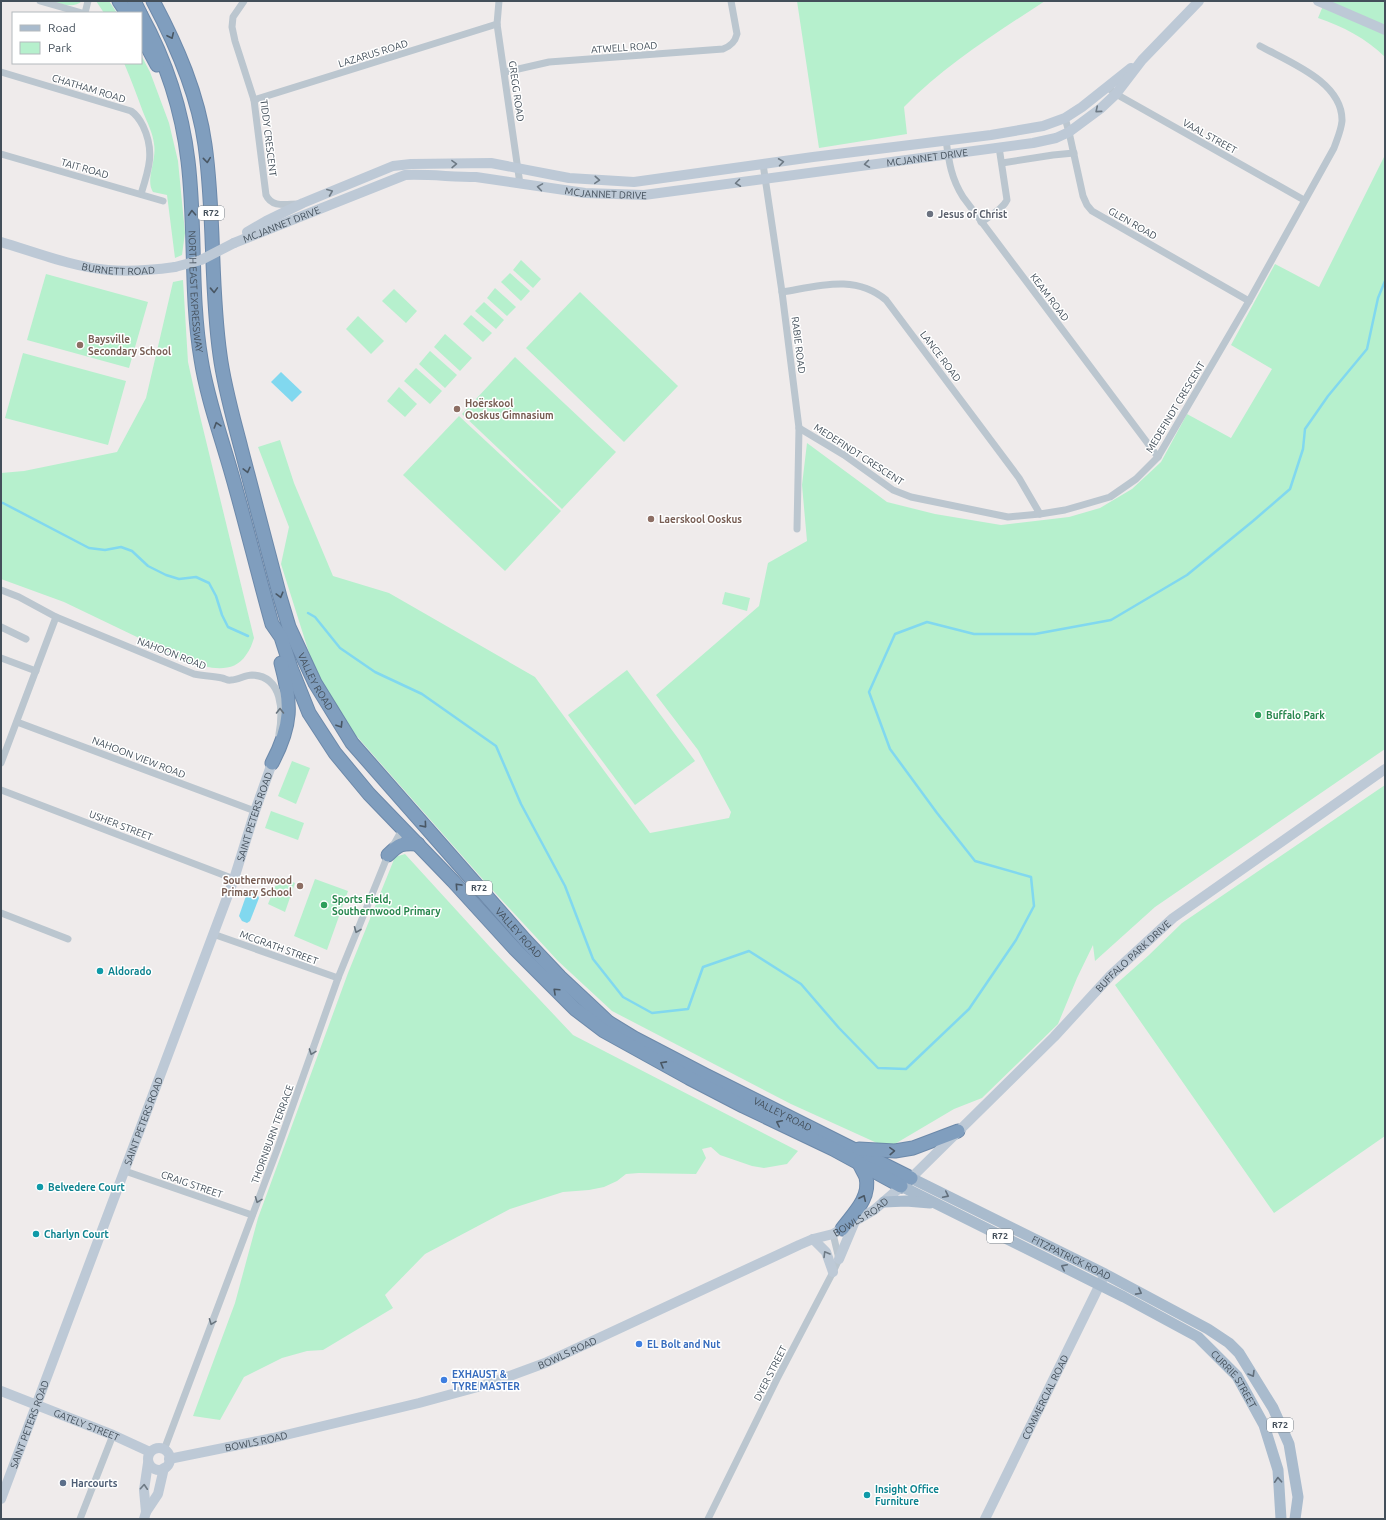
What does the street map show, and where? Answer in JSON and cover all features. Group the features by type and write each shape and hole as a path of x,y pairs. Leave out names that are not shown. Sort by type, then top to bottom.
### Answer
{"highway":[{"path":"119,1 126,12"},
{"name":"NORTH EAST EXPRESSWAY","path":"134,1 140,12"},
{"name":"NORTH EAST EXPRESSWAY","path":"153,1 172,37 186,71 197,104 205,144 212,223 216,326 224,381 237,432"},
{"name":"NORTH EAST EXPRESSWAY","path":"142,16 158,47 181,122 188,161 195,297 201,360 209,398 233,476"},
{"path":"142,37 159,69 170,85"},
{"name":"VALLEY ROAD","path":"237,432 289,627 325,700 352,743 365,759 525,940 560,977 608,1022 634,1038 705,1075 854,1149 906,1182"},
{"name":"VALLEY ROAD","path":"233,476 272,624 280,636 300,693 309,713 325,739 334,753 369,794 548,983 576,1009 604,1031 688,1078 859,1163 906,1182"},
{"path":"272,624 274,639 288,690 289,710 286,731 281,747 272,763"},
{"path":"365,759 378,779 403,808 404,819 402,828"},
{"path":"388,855 396,847 402,844 418,844"},
{"path":"854,1149 895,1151 913,1148 958,1131"},
{"path":"838,1231 865,1198 867,1187 866,1177 859,1163"}],"main road":[{"name":"FITZPATRICK ROAD","path":"906,1182 934,1203 1099,1285 1198,1337"},
{"name":"FITZPATRICK ROAD","path":"906,1182 1104,1274 1208,1329 1229,1343"},
{"path":"884,1202 906,1201 934,1203"},
{"name":"CURRIE STREET","path":"1198,1337 1237,1376 1264,1425 1278,1470 1280,1519"},
{"name":"CURRIE STREET","path":"1229,1343 1239,1353 1273,1408 1289,1444 1298,1497 1296,1519"}],"street":[{"path":"40,1 78,12"},
{"path":"85,12 88,1"},
{"name":"TIDDY CRESCENT","path":"244,1 233,17 232,27 234,41 254,100 266,195 273,203 280,205 303,203"},
{"name":"GREGG ROAD","path":"499,1 497,24 520,184"},
{"name":"ATWELL ROAD","path":"505,72 549,62 723,49 732,44 737,34 731,1"},
{"name":"MCJANNET DRIVE","path":"234,243 276,225 405,175 423,174 476,177 585,193 644,195 1041,142 1070,132 1116,94 1142,60 1199,1"},
{"path":"1318,1 1385,30"},
{"name":"LAZARUS ROAD","path":"254,100 497,24"},
{"name":"MEDEFINDT CRESCENT","path":"799,428 844,455 893,490 911,497 1008,517 1065,510 1110,497 1136,479 1158,457 1249,301 1336,142 1342,122 1341,112 1337,101 1330,90 1320,80 1260,46"},
{"name":"MCJANNET DRIVE","path":"234,243 256,227 303,203 392,166 491,163 569,178 634,182 1043,126 1065,118 1142,60"},
{"name":"CHATHAM ROAD","path":"1,72 131,111 135,114 139,118 145,131 151,154 149,169 142,194"},
{"name":"VAAL STREET","path":"1107,87 1116,94 1304,200"},
{"name":"GLEN ROAD","path":"1065,118 1070,132 1083,196 1087,205 1092,211 1249,301"},
{"name":"KEAM ROAD","path":"946,140 951,174 956,186 981,222 1158,457"},
{"path":"981,222 998,211 1007,200 999,148"},
{"path":"1002,163 1074,153"},
{"name":"TAIT ROAD","path":"1,154 163,201"},
{"path":"420,164 423,174"},
{"name":"RABIE ROAD","path":"763,164 782,292 799,428 798,529"},
{"path":"280,215 298,212 304,215"},
{"name":"BURNETT ROAD","path":"1,242 89,267 108,270 134,271 175,267 201,260 234,243"},
{"name":"LANCE ROAD","path":"782,292 836,284 858,285 879,294 886,300 1019,478 1040,514"},
{"path":"1,590 19,597 56,616 1,763"},
{"name":"NAHOON ROAD","path":"56,616 194,674 232,680 247,676 260,676 271,683 276,689 280,699 280,725 272,763"},
{"path":"1,627 26,639"},
{"path":"1,658 36,671"},
{"name":"NAHOON VIEW ROAD","path":"17,722 255,811"},
{"name":"SAINT PETERS ROAD","path":"1,1499 234,879 255,811 272,763"},
{"name":"BUFFALO PARK DRIVE","path":"906,1182 1054,1037 1111,975 1173,918 1385,769"},
{"name":"USHER STREET","path":"1,790 234,879"},
{"name":"THORNBURN TERRACE","path":"164,1450 277,1150 338,978 388,855 402,828"},
{"path":"1,914 68,939"},
{"name":"MCGRATH STREET","path":"213,934 338,978"},
{"name":"CRAIG STREET","path":"125,1171 252,1215"},
{"name":"BOWLS ROAD","path":"169,1459 273,1438 485,1386 545,1363 623,1325 813,1239 838,1231 874,1210 906,1182"},
{"path":"839,1259 855,1221"},
{"path":"838,1231 839,1259"},
{"path":"813,1239 826,1252 833,1272"},
{"name":"DYER STREET","path":"708,1519 777,1379 839,1259"},
{"name":"COMMERCIAL ROAD","path":"985,1519 1104,1274"},
{"name":"GATELY STREET","path":"1,1391 113,1435 149,1458"},
{"path":"80,1519 113,1435"},
{"path":"145,1515 144,1490 149,1458 157,1448 167,1452 169,1463 164,1468 156,1470 153,1468 149,1458"},
{"path":"145,1515 158,1494 164,1468"}],"green space":[{"path":"51,1 82,1 75,5 71,5"},
{"path":"96,1 109,1 116,12 103,12"},
{"path":"797,1 1045,1 954,63 936,77 904,107 907,134 819,148"},
{"path":"1325,1 1385,1 1385,57 1370,44 1354,34 1318,18"},
{"path":"142,57 150,72 169,123 178,161 185,233 182,255 175,258 167,195 153,192 151,187 150,182 154,157 154,144 150,128 124,64 142,64"},
{"path":"1385,155 1385,749 1155,907 1095,961 1093,945 1077,978 1058,1024 982,1098 954,1109 888,1148 791,1104 612,1011 558,961 487,884 353,732 316,675 281,564 289,527 258,447 280,440 294,483 333,576 389,593 535,677 650,833 729,818 731,812 698,750 656,695 759,606 768,563 807,541 802,485 807,443 887,502 935,514 1001,525 1069,517 1100,508 1132,489 1161,462 1187,414 1231,438 1272,369 1231,345 1275,264 1319,287"},
{"path":"521,260 541,279 533,288 513,270"},
{"path":"510,273 530,291 521,301 501,282"},
{"path":"46,274 148,302 129,368 27,340"},
{"path":"183,280 188,362 254,638 249,651 241,661 227,668 212,668 189,662 64,602 1,579 1,473 24,471 117,452 146,398 173,282"},
{"path":"495,288 516,307 507,316 487,298"},
{"path":"394,289 417,311 406,323 382,301"},
{"path":"580,292 678,386 624,442 526,348"},
{"path":"484,302 504,320 496,329 475,311"},
{"path":"471,315 492,333 483,342 463,324"},
{"path":"358,316 384,341 371,354 346,329"},
{"path":"445,334 472,358 460,371 434,347"},
{"path":"430,351 457,375 445,388 419,364"},
{"path":"23,353 126,381 108,445 5,418"},
{"path":"515,357 616,452 562,509 462,414"},
{"path":"416,368 442,391 430,404 404,381"},
{"path":"399,387 417,404 405,417 387,401"},
{"path":"459,416 561,511 505,571 403,475"},
{"path":"725,592 750,598 747,611 722,604"},
{"path":"627,670 695,761 635,805 568,715"},
{"path":"292,761 310,768 296,804 278,796"},
{"path":"1385,785 1385,1136 1274,1213 1115,985 1182,923"},
{"path":"271,811 304,823 298,840 265,828"},
{"path":"405,854 573,1035 798,1151 787,1164 764,1168 752,1166 720,1155 711,1147 702,1149 706,1158 696,1174 626,1174 617,1181 604,1187 563,1192 510,1209 425,1254 385,1295 393,1308 323,1350 307,1351 282,1358 244,1377 220,1420 193,1416 235,1303 258,1218 348,973 395,857"},
{"path":"279,877 295,883 285,912 268,904"},
{"name":"Sports Field, Southernwood Primary","path":"315,879 348,891 327,950 294,936"}],"water":[{"path":"281,372 302,392 292,402 271,382"},
{"path":"251,892 257,894 259,898 250,921 247,923 242,921 239,916 246,896"}],"waterway":[{"path":"308,613 315,617 340,648 375,672 422,694 496,746 521,804 565,886 593,959 623,997 652,1013 688,1009 703,967 749,951 801,984 839,1028 878,1068 906,1069 969,1009 1016,940 1034,906 1031,877 975,861 937,813 890,749 869,692 895,634 927,622 974,634 1035,634 1111,620 1187,575 1290,489 1303,449 1305,429 1328,396 1367,349 1378,298 1385,281"},
{"path":"1,503 89,548 105,550 121,547 132,551 148,566 166,575 179,579 196,577 209,583 216,596 222,615 228,627 248,636"}],"place":[{"name":"Jesus of Christ","path":"930,214"},
{"name":"Baysville Secondary School","path":"80,345"},
{"name":"Hoërskool Ooskus Gimnasium","path":"457,409"},
{"name":"Laerskool Ooskus","path":"651,519"},
{"name":"Buffalo Park","path":"1258,715"},
{"name":"Southernwood Primary School","path":"300,886"},
{"name":"Sports Field, Southernwood Primary","path":"324,905"},
{"name":"Aldorado","path":"100,971"},
{"name":"Belvedere Court","path":"40,1187"},
{"name":"Charlyn Court","path":"36,1234"},
{"name":"EL Bolt and Nut","path":"639,1344"},
{"name":"EXHAUST & TYRE MASTER","path":"444,1380"},
{"name":"Harcourts","path":"63,1483"},
{"name":"Insight Office Furniture","path":"867,1495"}]}
